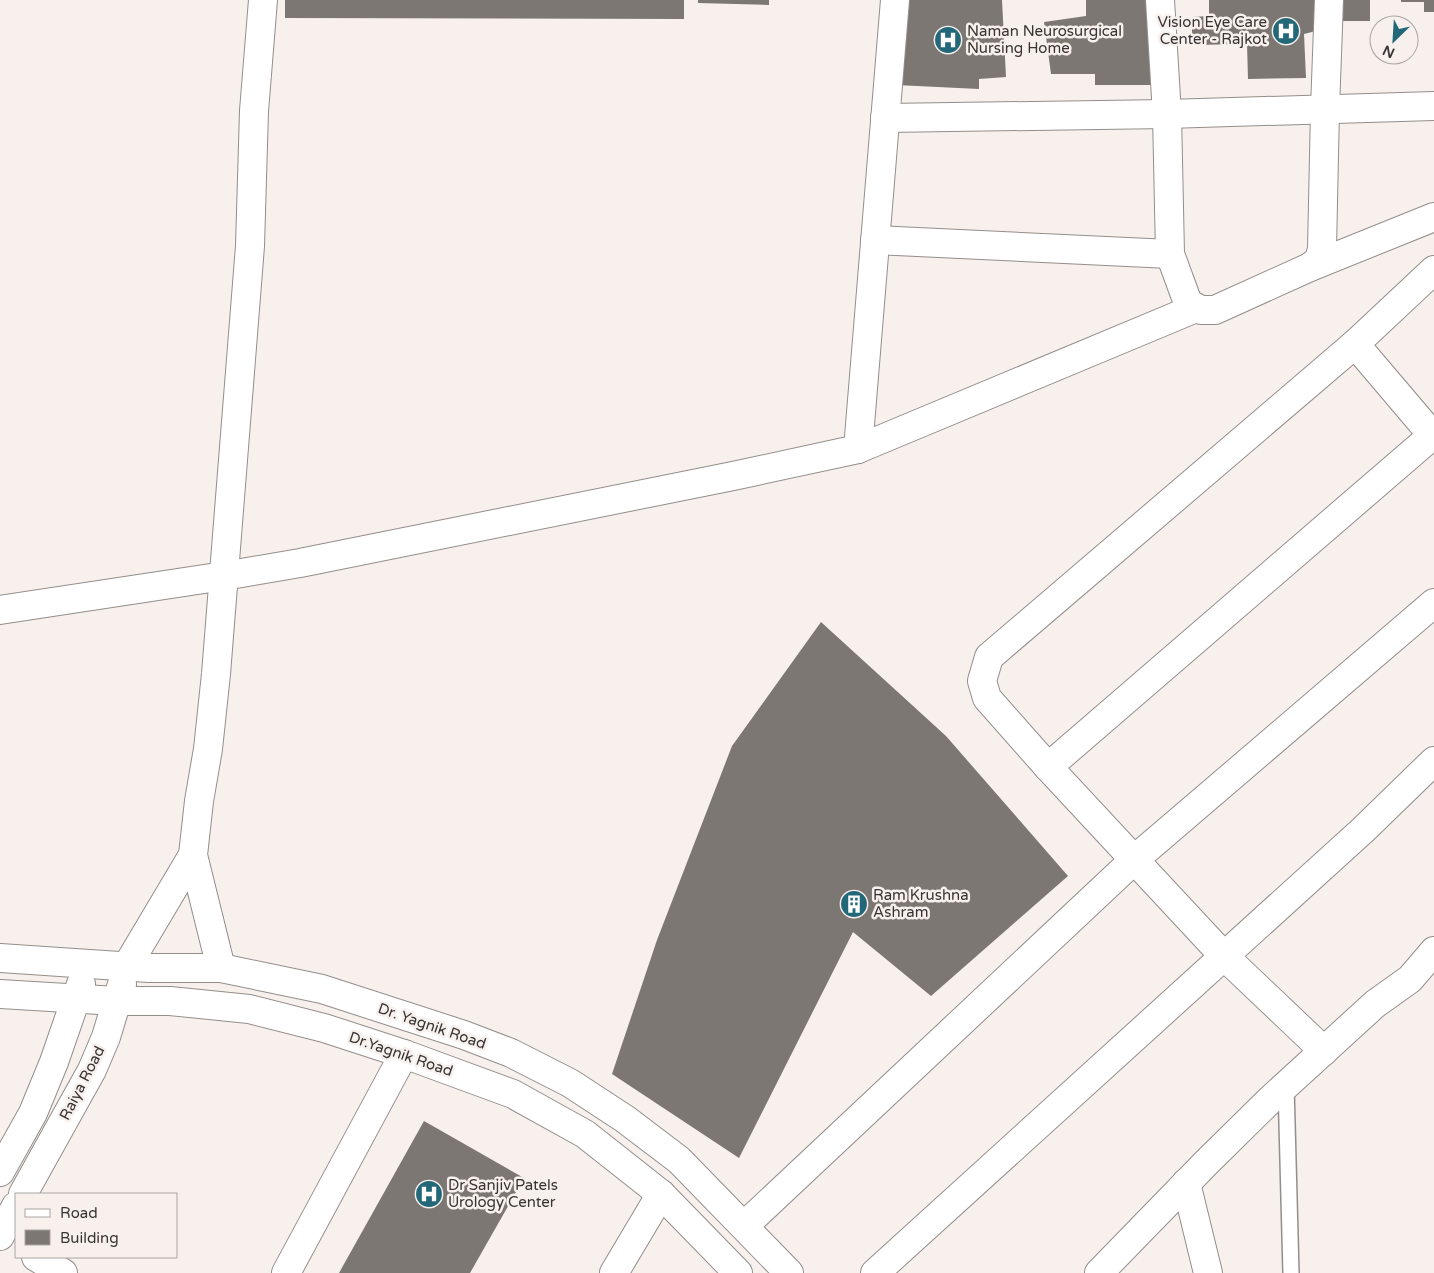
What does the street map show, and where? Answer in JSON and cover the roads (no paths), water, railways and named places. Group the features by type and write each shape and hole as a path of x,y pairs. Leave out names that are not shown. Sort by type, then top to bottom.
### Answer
{"street":[{"path":"221,968 193,855 199,801 208,749 224,576 250,246 254,111 263,0"},
{"path":"858,449 895,0"},
{"path":"1160,0 1167,114 1170,254 1188,303 1201,310 1215,310 1310,267 1434,217"},
{"path":"1310,267 1319,260 1322,248 1329,0"},
{"path":"885,118 1167,114 1434,106"},
{"path":"875,240 1170,254"},
{"path":"1324,1051 1223,955 1048,767 987,698 982,681 989,657 1355,344 1434,270"},
{"path":"0,610 310,561 685,486 858,449 1196,308"},
{"path":"1048,767 1434,436 1355,344"},
{"path":"744,1226 1135,859 1434,603"},
{"path":"874,1273 1363,830 1434,761"},
{"name":"Raiya Road","path":"24,1193 92,1070 106,1037 127,966 193,855"},
{"path":"1100,1273 1186,1183 1286,1085 1375,1004 1422,976 1434,951"},
{"name":"Dr. Yagnik Road","path":"0,958 149,968 221,968 322,989 464,1035 511,1053 570,1083 625,1119 679,1160 789,1273"},
{"name":"Raiya Road","path":"0,1172 33,1113 54,1062 88,963"},
{"name":"Dr.Yagnik Road","path":"0,994 116,1001 170,1002 249,1009 324,1028 404,1054 513,1094 584,1134 661,1194 738,1273"},
{"path":"286,1273 404,1054"},
{"path":"1186,1183 1208,1273"},
{"path":"614,1273 661,1194"},
{"path":"15,1208 0,1236 15,1244"},
{"path":"38,1258 63,1273"}],"lane":[{"path":"1286,1085 1291,1273"}],"place":[{"name":"Vision Eye Care Center - Rajkot","path":"1286,31"},
{"name":"Naman Neurosurgical Nursing Home","path":"948,40"},
{"name":"Ram Krushna Ashram","path":"854,904"},
{"name":"Dr Sanjiv Patels Urology Center","path":"429,1194"}]}
